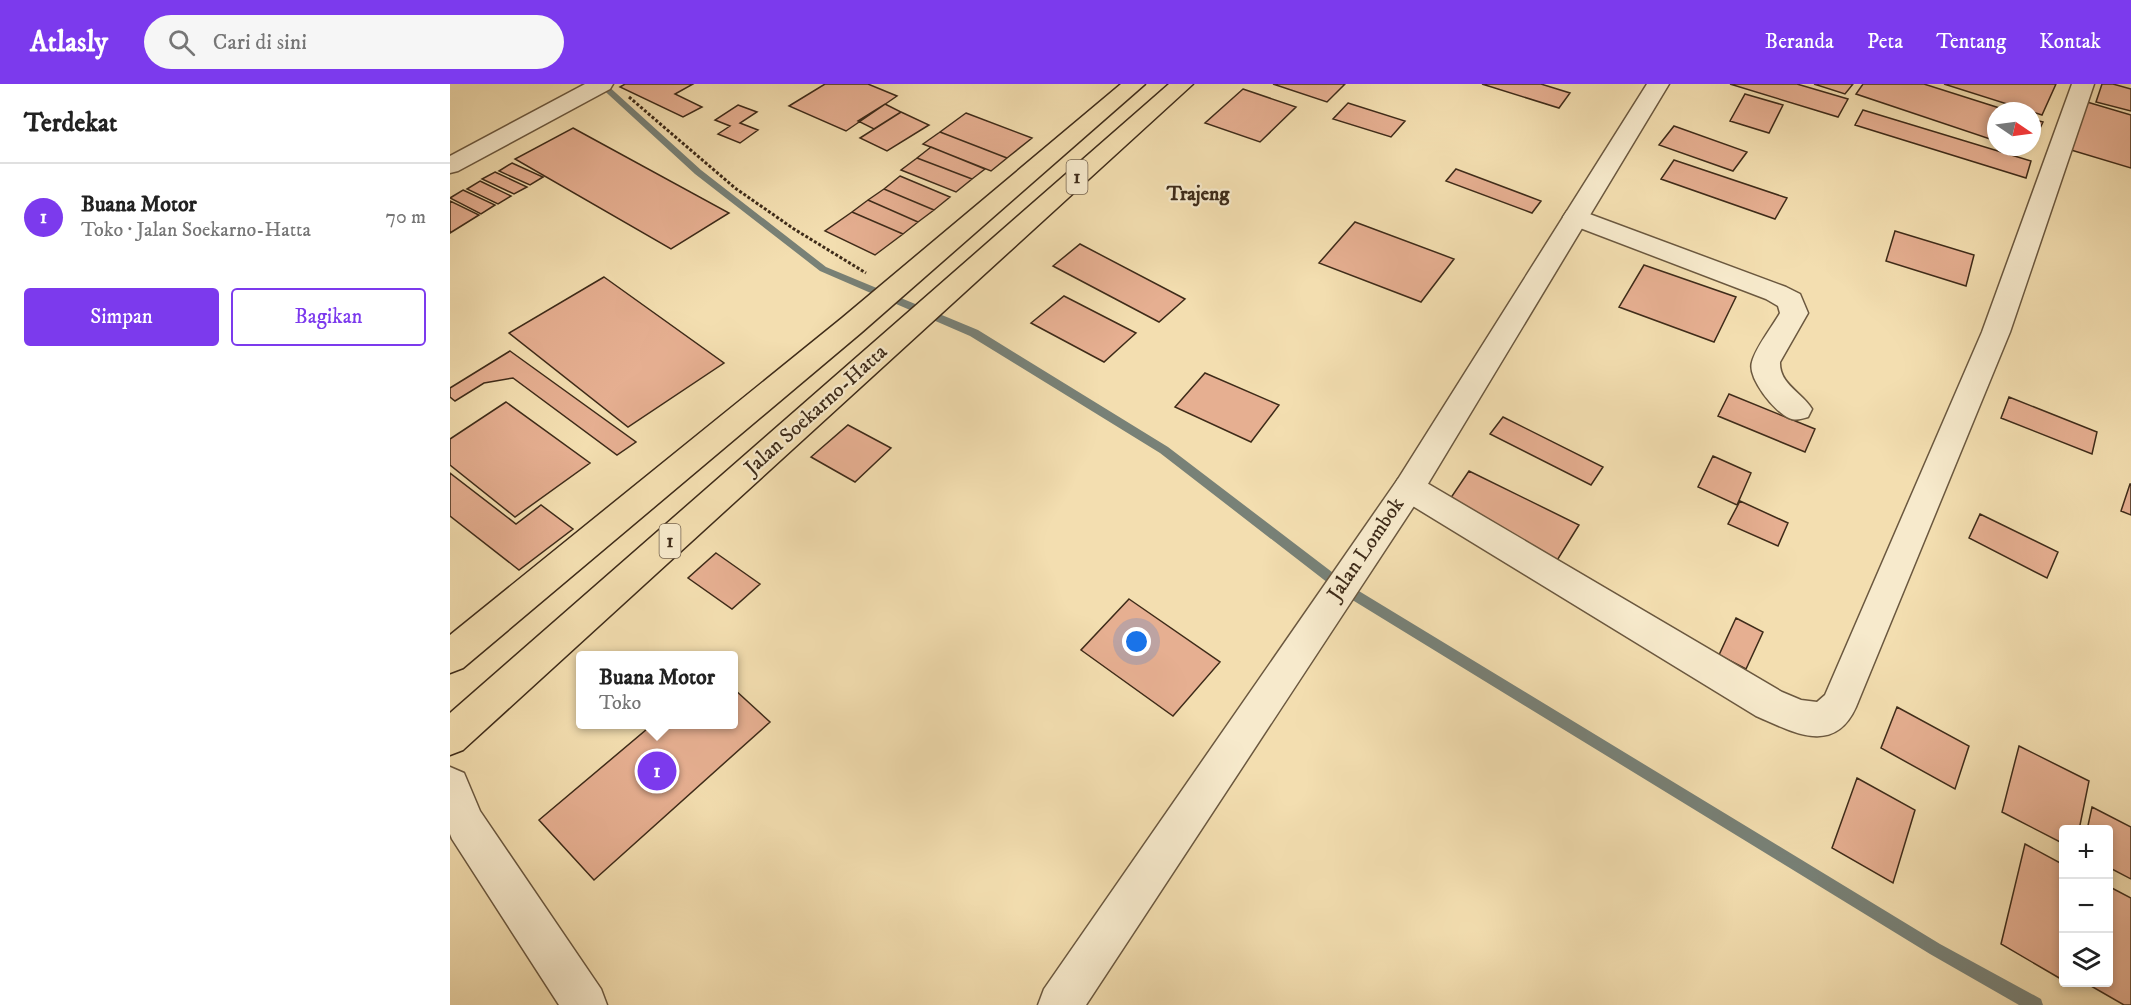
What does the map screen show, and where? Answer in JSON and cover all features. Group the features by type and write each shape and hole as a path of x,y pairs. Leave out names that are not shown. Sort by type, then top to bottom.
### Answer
{"highway":[{"name":"Jalan Soekarno-Hatta","path":"450,657 852,325 1134,84"},
{"name":"Jalan Soekarno-Hatta","path":"450,737 1182,84"}],"street":[{"path":"450,166 602,84"},
{"name":"Jalan Lombok","path":"1060,1005 1374,536 1409,488 1658,84"},
{"path":"1409,488 1769,704 1798,717 1824,720 1838,708 1996,332 2084,84"},
{"path":"1576,217 1790,300 1794,313 1766,362 1764,371 1797,409"},
{"path":"450,786 466,825 585,1005"}],"path":[{"path":"626,94 752,201 829,251 897,287"}],"building":[{"path":"625,84 693,84 675,94 702,107 683,117 620,87"},
{"path":"825,84 868,84 897,96 846,131 789,106"},
{"path":"1273,84 1345,84 1327,102"},
{"path":"1482,84 1541,84 1570,93 1559,108"},
{"path":"1730,84 1797,84 1848,99 1838,117"},
{"path":"1814,84 1853,84 1845,94"},
{"path":"1863,84 1924,84 1987,104 1987,138 1856,94"},
{"path":"1944,84 2056,84 2042,115 2041,102 2001,102"},
{"path":"2102,84 2113,84 2131,89 2131,111 2096,102"},
{"path":"1243,89 1296,107 1260,142 1205,123"},
{"path":"1745,94 1783,105 1769,133 1730,121"},
{"path":"2087,102 2131,115 2131,168 2071,150"},
{"path":"1348,103 1405,121 1391,137 1333,119"},
{"path":"885,104 901,112 874,129 858,121"},
{"path":"738,105 757,112 740,123 758,130 740,143 718,134 730,126 715,120"},
{"path":"1863,110 1987,148 1987,156 2015,156 2031,161 2026,178 1855,125"},
{"path":"901,112 929,125 887,151 860,138"},
{"path":"966,113 1032,138 1007,158 940,132"},
{"path":"1674,126 1747,152 1733,171 1659,145"},
{"path":"573,128 729,213 671,249 515,159"},
{"path":"940,132 1007,158 991,171 923,144"},
{"path":"931,147 985,169 972,179 917,158"},
{"path":"917,158 972,179 956,192 901,170"},
{"path":"1674,160 1787,198 1775,219 1661,179"},
{"path":"512,163 543,177 530,185 499,171"},
{"path":"1456,169 1541,201 1532,213 1446,181"},
{"path":"495,172 527,187 514,194 482,179"},
{"path":"900,176 950,197 934,210 884,189"},
{"path":"480,181 511,196 498,204 467,189"},
{"path":"884,189 934,210 918,222 868,200"},
{"path":"463,190 495,205 481,214 450,198"},
{"path":"868,200 918,222 903,234 852,212"},
{"path":"450,201 479,215 450,233"},
{"path":"852,212 903,234 875,255 825,231"},
{"path":"1355,222 1454,259 1421,302 1319,263"},
{"path":"1895,231 1974,255 1966,286 1886,261"},
{"path":"1080,244 1185,299 1159,322 1053,266"},
{"path":"1644,265 1736,297 1714,342 1619,307"},
{"path":"604,277 724,363 628,427 509,333"},
{"path":"1064,296 1136,333 1104,362 1031,323"},
{"path":"510,351 636,442 617,455 513,378 484,383 455,401 450,397 450,388"},
{"path":"1205,373 1279,405 1251,442 1175,407"},
{"path":"1729,394 1815,429 1805,452 1718,416"},
{"path":"2009,397 2097,432 2092,454 2001,418"},
{"path":"506,402 590,463 515,517 450,465 450,439"},
{"path":"1503,417 1603,467 1591,485 1490,434"},
{"path":"848,425 891,448 855,482 811,457"},
{"path":"1713,456 1751,473 1737,505 1698,487"},
{"path":"1469,471 1579,525 1556,562 1446,505"},
{"path":"450,473 516,524 541,505 573,529 519,570 450,516"},
{"path":"2131,484 2131,515 2121,511"},
{"path":"1740,501 1788,523 1778,546 1728,524"},
{"path":"1980,514 2058,552 2047,578 1969,538"},
{"path":"716,553 760,584 732,609 688,578"},
{"path":"1129,599 1220,662 1173,716 1081,650"},
{"path":"1736,618 1763,632 1746,669 1719,655"},
{"path":"738,693 770,722 594,880 539,820 647,729 738,729"},
{"path":"1897,707 1969,746 1955,789 1881,748"},
{"path":"2019,746 2089,781 2080,825 2059,825 2059,841 2002,812"},
{"path":"1857,778 1915,810 1893,883 1832,848"},
{"path":"2092,807 2131,827 2131,879 2113,870 2113,825 2088,825"},
{"path":"2025,844 2059,862 2059,978 2001,944"},
{"path":"2113,889 2131,898 2131,1005 2124,1005 2093,987 2113,987"}],"waterway":[{"path":"601,84 698,172 823,269 974,333 1164,450 1345,589 1935,949 2035,1005"}],"place":[{"name":"Buana Motor","path":"657,771"}],"district":[{"name":"Trajeng","path":"1198,194"}]}
